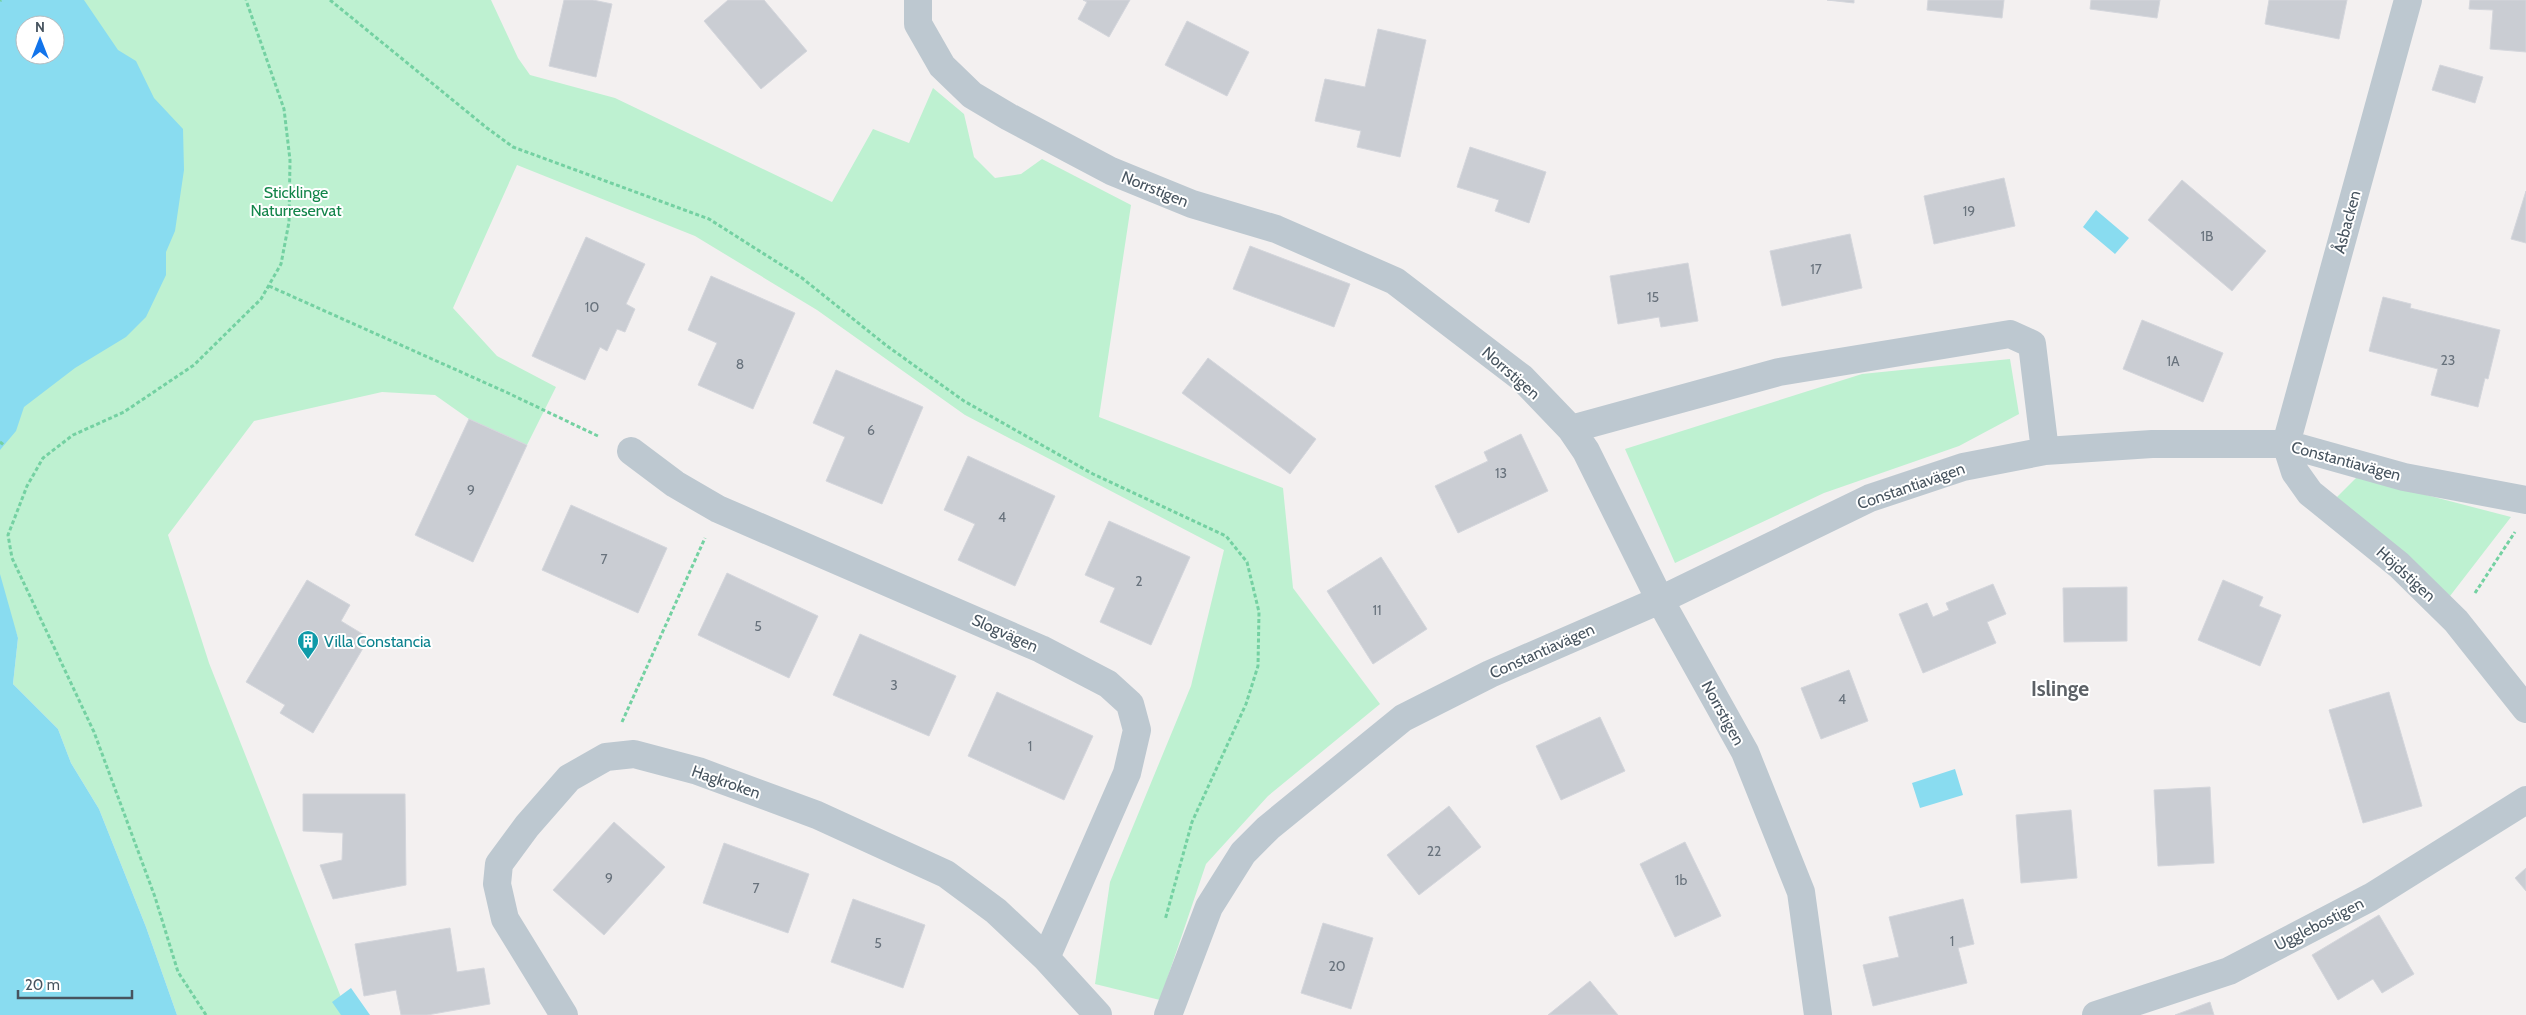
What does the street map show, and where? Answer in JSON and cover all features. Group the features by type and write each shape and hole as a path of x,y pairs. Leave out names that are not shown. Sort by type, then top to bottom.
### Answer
{"street":[{"name":"Norrstigen","path":"918,0 918,24 942,66 972,95 1009,117 1111,171 1192,204 1276,229 1395,282 1522,378 1571,429 1586,451 1660,600 1745,752 1801,892 1818,1015"},
{"name":"Åsbacken","path":"2286,444 2408,0"},
{"path":"1571,429 1779,372 2010,334 2032,344 2045,451"},
{"name":"Constantiavägen","path":"1168,1015 1209,907 1243,853 1268,828 1403,718 1490,674 1660,600 1870,498 1963,467 2045,451 2152,444 2286,444 2523,512"},
{"name":"Höjdstigen","path":"2286,444 2295,472 2310,493 2399,565 2456,621 2526,709"},
{"name":"Slogvägen","path":"631,451 675,484 718,508 1041,648 1108,684 1130,704 1137,730 1127,773 1046,958"},
{"name":"Hagkroken","path":"564,1015 504,919 497,884 499,864 527,826 570,778 606,757 634,754 698,771 817,814 946,874 996,911 1046,958 1098,1015"},
{"name":"Ugglebostigen","path":"2096,1015 2229,971 2371,897 2526,800"}],"path":[{"path":"206,1015 178,972 155,897 94,732 12,558 8,535 27,486 42,458 73,435 124,412 194,365 261,299 281,264 289,222 290,160 284,109 246,0"},
{"path":"330,0 513,147 709,219 802,278 887,346 964,401 1093,474 1226,536 1247,562 1259,612 1258,666 1246,704 1192,822 1164,925"},
{"path":"268,286 508,393 631,451"},
{"path":"0,442 4,445"},
{"path":"606,757 718,508"},
{"path":"2456,621 2523,512"}],"green space":[{"name":"Sticklinge Naturreservat","path":"39,0 491,0 518,58 530,75 615,98 832,202 873,129 909,143 933,88 964,114 974,157 995,178 1021,174 1042,159 1131,205 1099,417 1283,488 1293,588 1380,704 1268,796 1206,864 1160,1000 1095,984 1110,882 1191,686 1224,550 965,415 817,310 695,236 517,165 453,308 497,356 556,387 527,445 469,419 435,395 382,392 254,421 168,535 209,663 348,1015 177,1015 146,927 99,809 71,763 58,729 13,684 18,638 0,585 0,373 71,42 65,34 65,15 50,15"},
{"path":"2010,359 2019,414 1959,446 1824,493 1675,563 1625,449 1862,374"},
{"path":"2357,477 2511,517 2450,596 2337,497"}],"water":[{"path":"0,0 84,0 118,50 136,61 154,98 183,129 184,170 175,231 166,252 166,275 146,317 126,337 75,368 24,407 16,431 0,450"},
{"path":"2096,210 2129,238 2115,254 2083,227"},
{"path":"0,574 18,638 13,684 58,729 71,763 99,809 146,927 177,1015 0,1015"},
{"path":"1955,769 1963,795 1920,808 1912,783"},
{"path":"351,988 370,1015 341,1015 332,1002"}],"building":[{"path":"564,0 593,0 612,4 596,77 549,66"},
{"path":"728,0 764,0 807,51 761,89 704,21"},
{"path":"1083,0 1130,0 1109,37 1078,19 1087,2"},
{"path":"1827,0 1854,0 1854,3"},
{"path":"1928,0 2004,0 2002,18 1927,10"},
{"path":"2091,0 2160,0 2157,18 2090,9"},
{"path":"2269,0 2347,0 2339,39 2265,24"},
{"path":"2470,0 2526,0 2526,52 2490,49 2493,10 2469,9"},
{"path":"1187,21 1249,52 1227,96 1165,65"},
{"path":"1378,29 1426,40 1400,157 1357,147 1361,131 1315,121 1325,79 1365,87"},
{"path":"2440,65 2483,77 2475,103 2432,90"},
{"path":"1470,147 1546,172 1529,223 1495,211 1499,200 1457,187"},
{"path":"2004,178 2015,226 1934,244 1924,196"},
{"path":"2182,180 2266,251 2232,291 2148,220"},
{"path":"2526,191 2526,243 2511,239"},
{"path":"1850,234 1862,288 1782,306 1770,251"},
{"path":"586,237 645,264 626,304 635,309 625,332 617,329 607,351 600,347 585,380 532,356"},
{"path":"1250,246 1350,284 1334,327 1233,289"},
{"path":"1688,263 1698,321 1661,327 1659,317 1618,324 1610,276"},
{"path":"711,276 795,313 753,409 698,385 717,343 688,330"},
{"path":"2383,297 2411,304 2410,308 2500,330 2488,379 2485,378 2478,407 2431,395 2438,369 2369,351"},
{"path":"2142,320 2223,353 2203,402 2123,369"},
{"path":"1208,358 1316,439 1290,474 1182,393"},
{"path":"836,370 923,407 882,504 826,481 845,437 813,423"},
{"path":"469,419 527,445 473,562 415,535"},
{"path":"1521,434 1548,491 1458,533 1435,486 1488,461 1484,452"},
{"path":"968,456 1055,496 1015,586 958,560 975,524 944,510"},
{"path":"571,505 667,548 638,613 542,570"},
{"path":"1109,521 1190,557 1151,645 1100,622 1115,588 1085,575"},
{"path":"1381,557 1427,629 1373,664 1327,591"},
{"path":"727,573 818,616 789,678 698,635"},
{"name":"Villa Constancia","path":"307,580 350,605 341,621 369,638 313,733 280,713 285,705 246,682"},
{"path":"2223,580 2263,597 2259,606 2281,615 2260,666 2198,640"},
{"path":"1993,584 2006,614 1987,622 1996,643 1923,673 1899,614 1927,603 1933,617 1949,610 1946,603"},
{"path":"2127,587 2127,641 2064,642 2063,588"},
{"path":"860,634 956,676 929,736 833,695"},
{"path":"1849,670 1868,721 1821,739 1801,688"},
{"path":"997,692 1093,736 1064,800 968,756"},
{"path":"2389,692 2422,806 2363,823 2329,710"},
{"path":"1600,717 1625,771 1561,800 1536,746"},
{"path":"2210,787 2214,863 2158,866 2154,790"},
{"path":"303,794 405,794 406,885 333,899 320,865 342,860 343,833 303,831"},
{"path":"1449,806 1481,847 1419,895 1387,855"},
{"path":"2071,810 2077,878 2021,883 2016,815"},
{"path":"614,822 665,867 604,935 553,890"},
{"path":"1685,842 1721,916 1675,937 1640,864"},
{"path":"724,843 809,874 788,933 703,903"},
{"path":"2526,868 2526,891 2515,878"},
{"path":"853,899 925,925 903,988 831,962"},
{"path":"1963,899 1974,944 1958,948 1967,983 1873,1006 1863,965 1899,957 1889,917"},
{"path":"2379,915 2414,974 2382,993 2373,979 2338,1000 2312,955"},
{"path":"1323,923 1373,938 1351,1009 1301,993"},
{"path":"450,928 457,972 484,968 490,1004 427,1015 401,1015 396,990 364,996 355,944"},
{"path":"1590,981 1618,1015 1548,1015"},
{"path":"2210,1002 2214,1015 2175,1015"}],"place":[{"name":"Villa Constancia","path":"308,660"}],"district":[{"name":"Islinge","path":"2060,688"}]}
